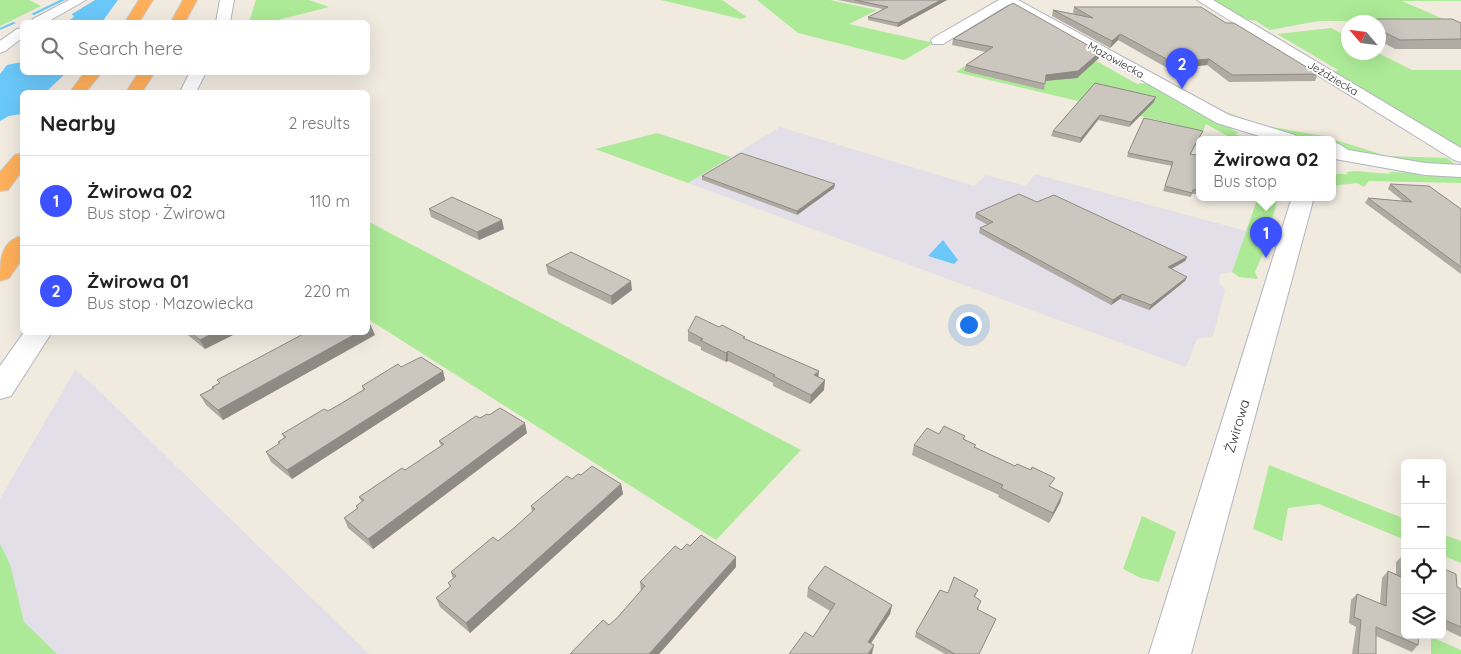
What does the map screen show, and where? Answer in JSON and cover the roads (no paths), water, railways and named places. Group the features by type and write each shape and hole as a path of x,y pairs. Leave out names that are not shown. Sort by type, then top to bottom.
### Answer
{"highway":[{"path":"133,20 146,0"},
{"path":"179,20 190,0"},
{"path":"80,90 92,75"},
{"path":"135,90 145,75"},
{"path":"0,185 20,161"},
{"path":"0,273 20,247"}],"street":[{"path":"42,20 79,0"},
{"path":"223,20 228,0"},
{"name":"Mazowiecka","path":"938,41 1008,0 1223,119 1278,136"},
{"name":"Jeździecka","path":"1204,0 1461,156"},
{"path":"0,48 20,33"},
{"path":"189,90 196,75"},
{"name":"Mazowiecka","path":"1223,119 1228,125 1251,136"},
{"path":"1337,159 1414,171 1425,169 1461,171"},
{"name":"Żwirowa","path":"1170,654 1302,201"},
{"path":"0,389 36,335"}],"water":[{"path":"95,0 118,0 103,20 70,20 74,17 72,14"},
{"path":"20,62 20,75 64,75 48,90 20,90 20,114 9,116 0,121 0,74 7,65"},
{"path":"943,240 958,260 954,264 928,256"}],"waterway":[{"path":"33,14 63,0"},
{"path":"0,29 14,23"}],"place":[{"name":"Żwirowa 01","path":"1182,89"},
{"name":"Żwirowa 02","path":"1266,258"}]}
